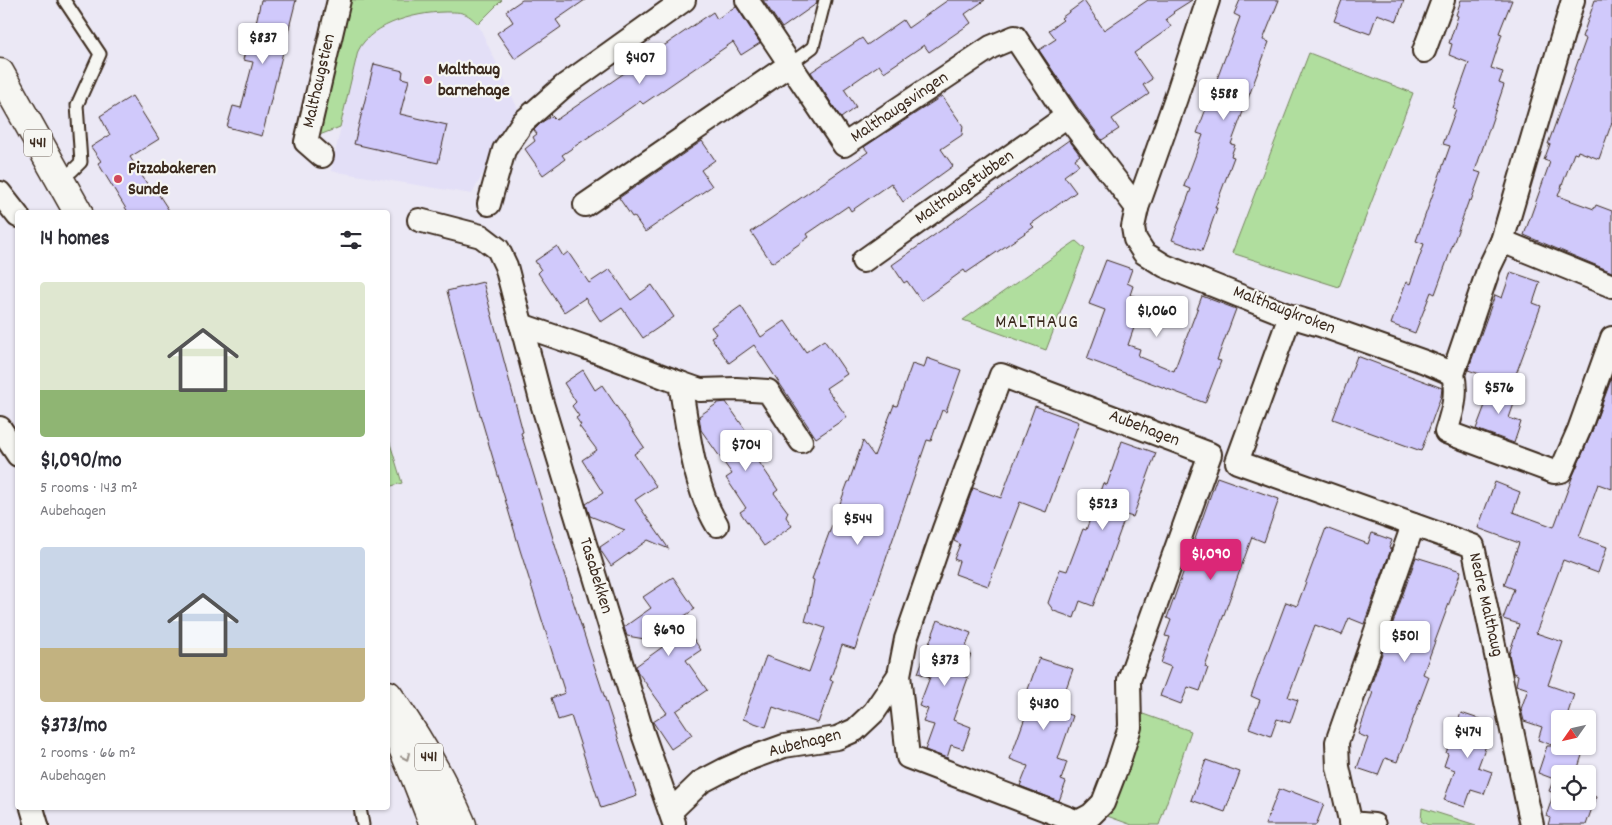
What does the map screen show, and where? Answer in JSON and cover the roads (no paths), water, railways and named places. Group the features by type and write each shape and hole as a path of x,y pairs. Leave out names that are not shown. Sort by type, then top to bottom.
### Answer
{"main road":[{"name":"441","path":"0,73 77,210"},
{"name":"441","path":"0,107 66,210"},
{"name":"441","path":"390,698 431,760 449,793 462,825"},
{"name":"441","path":"390,717 434,825"}],"street":[{"name":"Malthaugstien","path":"322,156 306,142 339,0"},
{"path":"490,204 504,150 523,122 564,86 684,0"},
{"name":"Malthaugsvingen","path":"747,0 844,145 991,47 1015,37 1066,116"},
{"name":"Malthaugkroken","path":"1208,0 1132,227 1135,239 1144,253 1172,269 1242,295 1290,316 1425,362 1453,374"},
{"path":"1424,51 1443,0"},
{"path":"1573,0 1502,241 1489,268 1453,374 1456,384 1455,402 1446,432 1548,470 1554,472 1561,471 1579,430 1612,338"},
{"path":"585,205 789,65"},
{"path":"1066,116 1137,208"},
{"name":"Malthaugstubben","path":"863,261 1066,116"},
{"path":"0,193 15,212"},
{"name":"Tasabekken","path":"419,220 478,235 498,249 506,266 541,400 642,731 673,818"},
{"path":"1502,241 1612,286"},
{"path":"1290,316 1237,462 1413,525 1337,742 1338,768 1350,824 1374,825"},
{"path":"522,325 700,390 736,388 768,391 801,441"},
{"name":"Aubehagen","path":"1001,376 1210,454 1129,680 1130,727 1118,764 1103,803 1082,824 908,757 899,675 906,639 944,529 1001,376"},
{"path":"680,383 685,419 696,465 709,510 717,525"},
{"path":"0,428 15,450"},
{"name":"Nedre Malthaug","path":"1413,525 1473,546 1532,825"},
{"name":"Aubehagen","path":"673,818 701,782 751,758 784,746 837,738 855,730 874,712 899,675"},
{"path":"32,810 36,825"}],"lane":[{"path":"64,0 100,54 78,105 81,162 72,171"},
{"path":"789,65 813,47 825,0"},
{"path":"360,810 363,825"}],"place":[{"name":"Malthaug barnehage","path":"428,80"},
{"name":"Pizzabakeren Sunde","path":"118,179"}],"district":[{"name":"MALTHAUG","path":"1037,323"}]}
